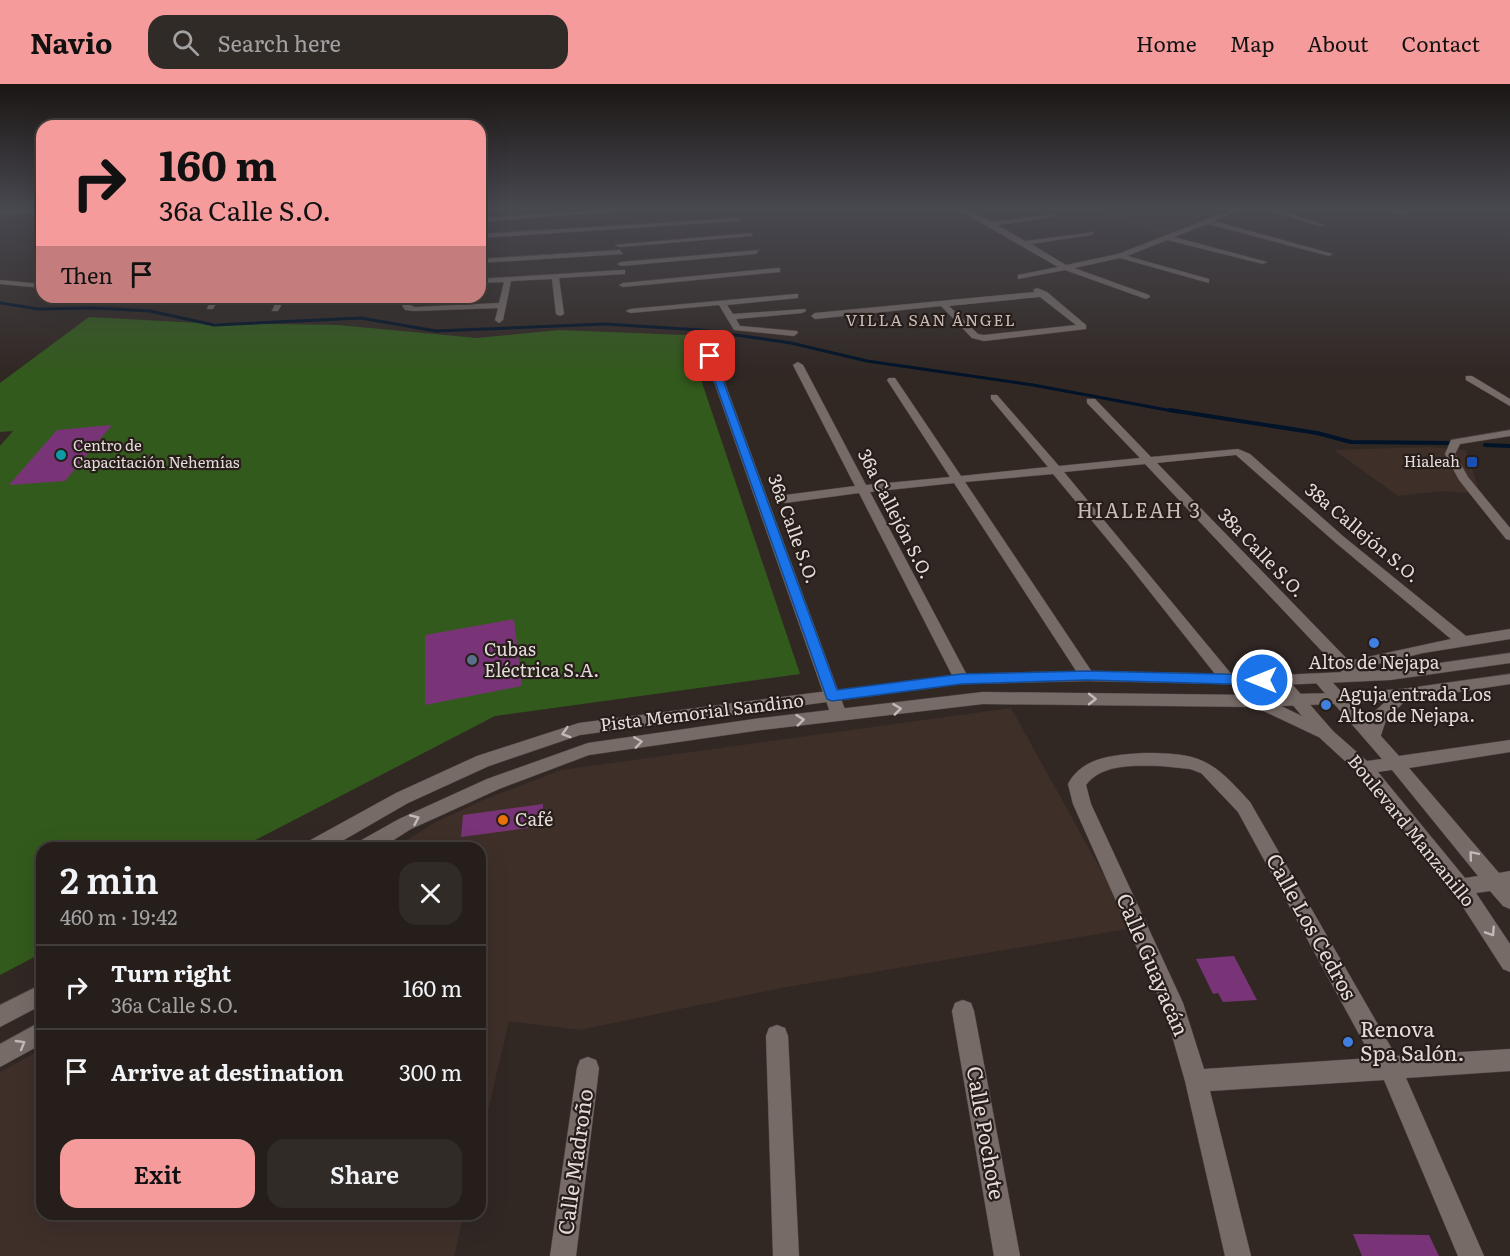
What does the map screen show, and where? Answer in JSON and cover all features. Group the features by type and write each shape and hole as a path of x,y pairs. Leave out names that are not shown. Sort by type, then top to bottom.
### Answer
{"street":[{"path":"620,263 627,302"},
{"path":"486,281 555,276 666,263"},
{"path":"1057,263 1146,297"},
{"path":"943,304 975,336 984,338 1083,327 1021,277 1086,263"},
{"path":"1143,263 1206,281"},
{"path":"627,302 777,270"},
{"path":"555,276 560,314"},
{"path":"499,320 508,279"},
{"path":"0,282 36,285"},
{"path":"815,316 1044,294"},
{"path":"627,302 721,302 795,296"},
{"path":"721,302 737,328 794,333"},
{"path":"210,307 212,303"},
{"path":"275,309 278,303"},
{"path":"407,303 408,308 502,304"},
{"path":"730,317 802,311"},
{"name":"36a Calle S.O.","path":"710,356 839,716"},
{"name":"36a Callejón S.O.","path":"798,365 961,679"},
{"path":"1469,378 1510,403"},
{"path":"892,380 1087,675"},
{"path":"994,397 1228,680"},
{"name":"38a Calle S.O.","path":"1091,401 1351,672"},
{"path":"1510,433 1455,442 1450,454 1463,478 1505,523 1510,536"},
{"name":"38a Callejón S.O.","path":"1146,460 1238,452 1463,641"},
{"path":"785,499 1146,460"},
{"path":"1351,672 1463,641 1510,634"},
{"name":"Pista Memorial Sandino","path":"324,842 402,798 463,770 538,741 569,732 649,719 961,679 1087,675 1228,680 1321,679 1351,672 1449,668 1510,658"},
{"path":"1487,683 1500,673 1510,671"},
{"name":"Boulevard Manzanillo","path":"1321,679 1502,880 1510,900"},
{"name":"Boulevard Manzanillo","path":"1280,680 1327,735 1364,768 1461,887 1510,962"},
{"name":"Pista Memorial Sandino","path":"374,842 405,824 494,784 588,749 761,724 982,698 1252,701 1339,699 1402,695 1510,680"},
{"path":"1373,737 1379,717 1402,695"},
{"path":"1252,701 1281,712 1327,735"},
{"path":"1364,768 1510,746"},
{"name":"Calle Los Cedros","path":"1077,784 1090,770 1132,759 1175,760 1199,765 1219,779 1244,807 1390,1068 1471,1256"},
{"name":"Calle Guayacán","path":"1077,784 1082,804 1175,1010 1196,1081 1238,1256"},
{"path":"1461,887 1502,880"},
{"path":"8,1012 36,997"},
{"path":"8,1012 36,1003"},
{"name":"Calle Pochote","path":"963,1011 1007,1256"},
{"path":"0,1056 36,1035"},
{"path":"777,1036 786,1256"},
{"path":"1196,1081 1510,1060"},
{"name":"Calle Madroño","path":"563,1256 588,1068"}],"shaded area":[{"path":"1429,447 1466,450 1480,494 1442,491 1398,496 1334,450"},
{"path":"1011,708 1133,928 781,988 580,1030 509,1021 486,1119 486,842 403,842 438,821 483,800 561,770"},
{"path":"36,1052 36,1220 463,1220 454,1256 0,1256 0,1072"}],"green space":[{"path":"89,317 200,323 338,325 477,338 559,330 686,335 800,674 495,716 252,842 36,842 36,956 0,975 0,446 13,431 0,432 0,383"}],"building":[{"name":"Centro de Capacitación Nehemías","path":"112,425 65,481 9,485 57,430"},
{"name":"Cubas Eléctrica S.A.","path":"514,619 522,686 425,705 425,635"},
{"name":"Café","path":"543,804 543,826 461,837 463,815"},
{"path":"1234,956 1257,1000 1223,1002 1218,993 1213,994 1196,959"},
{"path":"1353,1234 1429,1235 1439,1256 1362,1256"}],"waterway":[{"path":"0,303 39,309 96,308 150,311 214,325 361,318 436,331 605,324 701,330 791,343 867,361 1033,385 1178,412"},
{"path":"1170,410 1317,433 1351,442 1451,443"},
{"path":"1485,445 1510,446"}],"place":[{"name":"Centro de Capacitación Nehemías","path":"61,455"},
{"name":"Hialeah","path":"1472,462"},
{"name":"Altos de Nejapa","path":"1374,643"},
{"name":"Cubas Eléctrica S.A.","path":"472,660"},
{"name":"Aguja entrada Los Altos de Nejapa.","path":"1326,705"},
{"name":"Café","path":"503,820"},
{"name":"Renova Spa Salón.","path":"1348,1042"}],"district":[{"name":"VILLA SAN ÁNGEL","path":"931,320"},
{"name":"HIALEAH 3","path":"1139,511"}],"route":[{"path":"710,356 832,696 961,679 1087,675 1262,680"}]}
